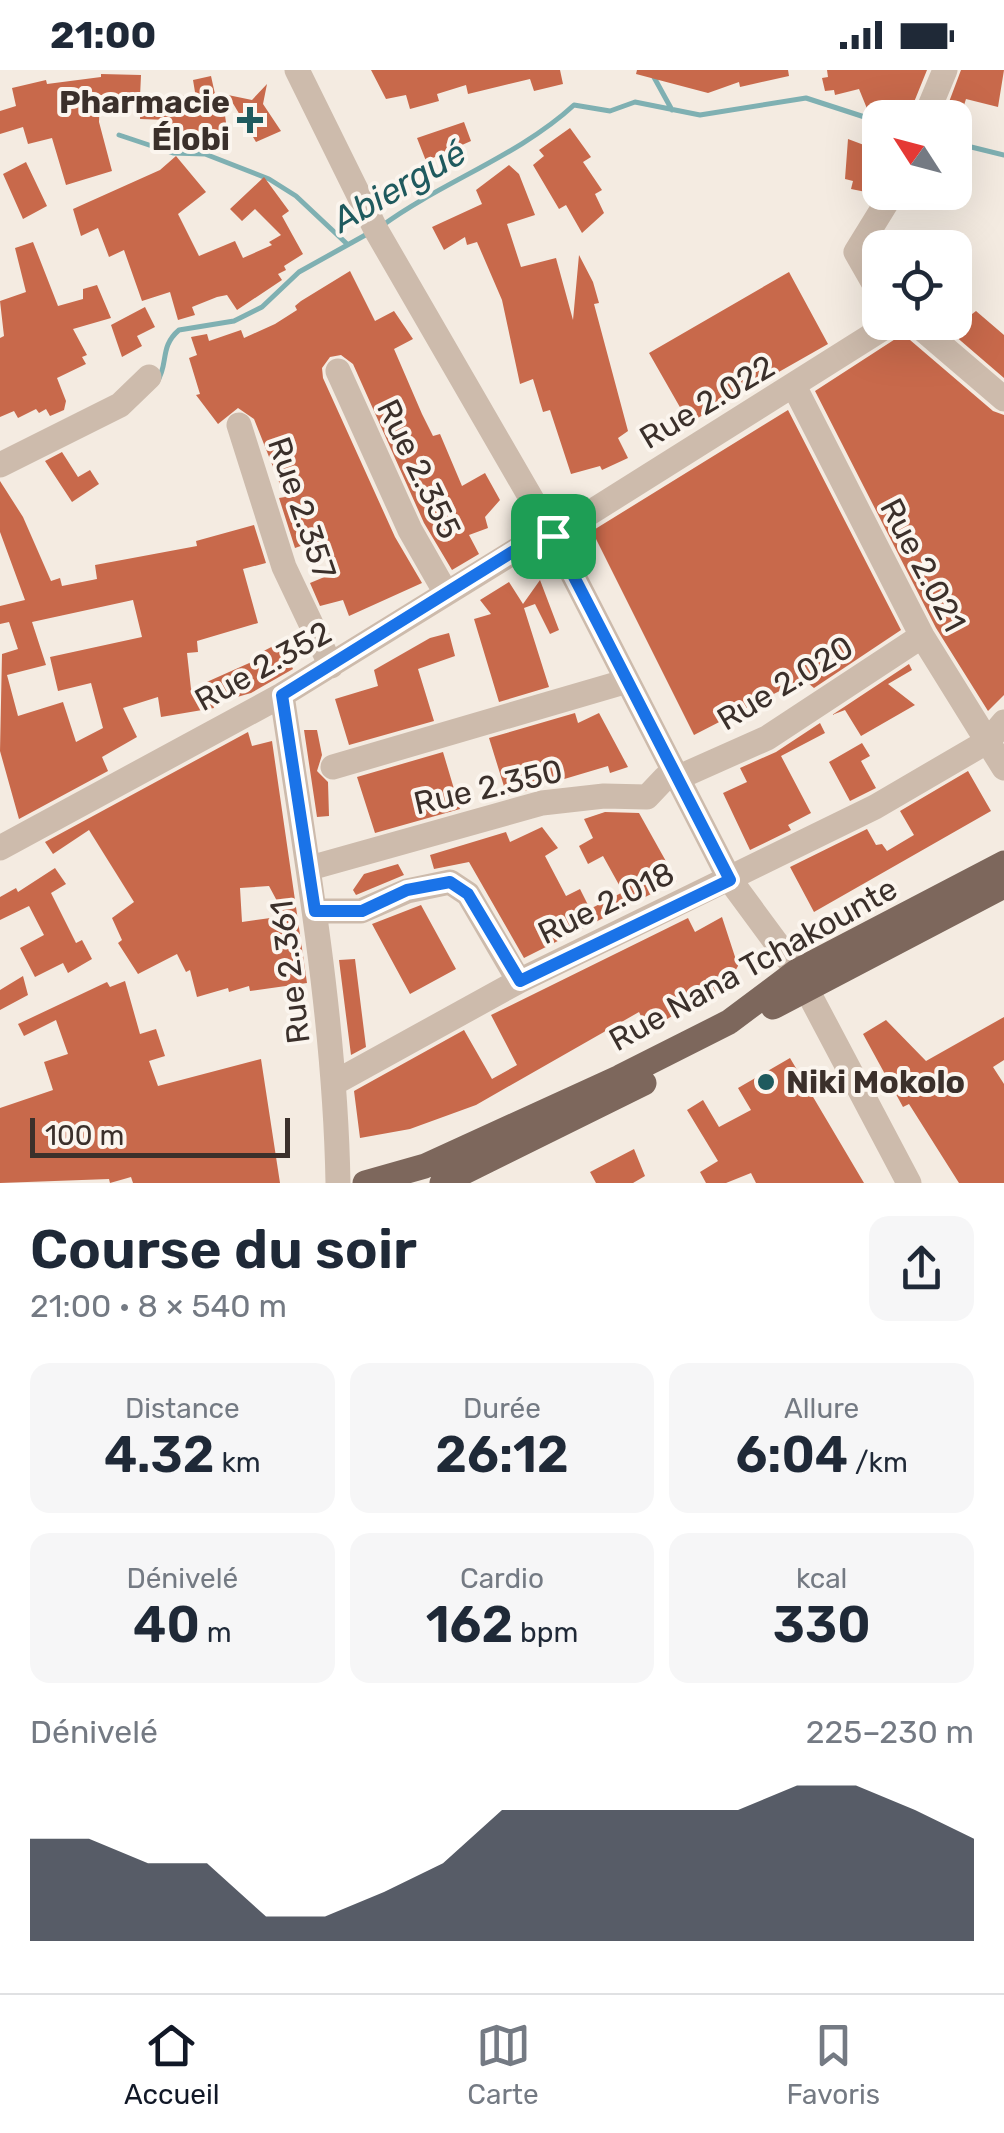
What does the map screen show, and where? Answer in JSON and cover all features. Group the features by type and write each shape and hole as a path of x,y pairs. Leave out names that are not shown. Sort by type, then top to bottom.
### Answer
{"main road":[{"name":"Rue Nana Tchakounte","path":"365,1183 434,1177 645,1074 1004,864"},
{"name":"Rue Nana Tchakounte","path":"801,980 1004,886"}],"street":[{"path":"297,70 376,230 553,536 624,682 730,880 801,980 908,1182"},
{"path":"932,100 945,70"},
{"name":"Rue 2.022","path":"553,536 867,340"},
{"path":"935,340 1004,398"},
{"name":"Rue 2.355","path":"338,371 410,530 446,593"},
{"path":"0,466 120,405 150,377"},
{"name":"Rue 2.021","path":"795,388 922,636 996,732 1004,768"},
{"name":"Rue 2.357","path":"239,425 284,567 331,666"},
{"name":"Rue 2.352","path":"0,848 282,695 538,536 553,536"},
{"name":"Rue 2.020","path":"677,778 767,738 922,636"},
{"path":"333,766 624,682"},
{"name":"Rue 2.361","path":"282,695 310,868 336,1082 338,1183"},
{"name":"Rue 2.018","path":"336,1082 520,981 874,807 996,732"},
{"name":"Rue 2.350","path":"310,868 542,803 604,796 648,797 666,778 677,778"},
{"path":"315,911 362,911 407,890 450,882 468,894 520,981"}],"building":[{"path":"371,70 560,70 563,84 534,91 530,79 468,94 466,85 437,94 439,101 410,109 406,95 386,99"},
{"path":"637,70 788,70 789,76 740,87 739,82 708,93 636,74"},
{"path":"827,70 927,70 915,100 864,100 859,89 835,95 834,90 825,91 822,78 828,77"},
{"path":"961,70 1004,70 998,107 966,99 950,100"},
{"path":"101,74 141,75 140,97 100,95 99,122 112,171 66,185 52,138 28,144 23,127 0,134 0,111 16,106 12,88"},
{"path":"211,76 215,94 222,95 229,143 213,150 209,142 176,152 180,142 168,137 168,120 140,119 141,104 181,106 184,95 196,98 193,80"},
{"name":"Pharmacie Élobi","path":"267,84 263,104 281,131 256,142 228,95 252,100"},
{"path":"464,122 471,141 426,161 417,138"},
{"path":"570,128 591,157 583,162 602,190 595,194 604,213 582,233 566,205 559,209 533,165 544,156 539,150"},
{"path":"848,139 862,144 862,191 851,189 853,181 845,179"},
{"path":"176,156 206,192 178,214 199,256 235,241 243,258 272,245 269,242 281,235 255,209 242,221 230,209 264,177 289,211 282,216 303,254 284,266 286,270 278,274 282,280 237,310 227,295 192,307 195,315 178,320 170,292 142,301 124,250 109,257 98,228 81,236 73,209 160,170"},
{"path":"26,162 47,206 23,219 3,174"},
{"path":"509,165 519,174 535,215 507,224 521,267 556,258 573,320 579,255 593,282 599,303 594,304 628,431 618,438 628,458 602,470 600,466 571,474 550,410 543,412 533,379 520,384 502,300 477,242 467,245 465,237 444,250 432,227 482,204 476,190"},
{"path":"33,242 58,306 83,299 83,289 97,285 111,318 73,329 87,355 82,357 86,364 57,378 66,401 64,410 50,416 46,409 39,413 36,409 18,418 14,411 0,417 0,338 4,336 0,301 26,292 15,248"},
{"path":"350,271 375,321 394,311 413,339 394,349 422,414 433,436 440,434 462,486 485,473 500,500 485,517 488,528 469,535 479,554 452,570 424,523 353,364 341,355 330,357 322,368 323,378 395,537 422,583 349,616 343,600 320,606 310,583 334,573 315,541 295,548 279,498 285,497 254,419 238,408 218,424 196,395 200,394 189,358 197,355 191,337 207,334 209,341 241,330 244,338 275,324 297,310 295,306 301,301"},
{"path":"789,272 828,344 689,423 649,353"},
{"path":"145,307 155,327 137,336 142,346 122,357 111,325"},
{"path":"976,311 1004,335 1004,378 960,340 972,340 972,314"},
{"path":"894,340 910,340 993,411 1004,415 1004,695 988,711 936,628 815,391"},
{"path":"788,410 901,630 814,688 803,679 694,735 592,531"},
{"path":"62,452 78,477 90,470 99,484 72,502 45,461"},
{"path":"0,481 23,517 51,581 60,578 62,586 97,579 95,565 197,546 196,541 254,525 266,563 243,569 258,623 197,641 198,652 187,653 191,689 256,660 254,656 281,642 293,669 251,693 213,704 214,708 161,717 158,697 123,708 137,737 102,757 108,771 19,819 0,751 2,654 18,649 9,622 0,624 0,606 25,600 0,532","holes":["133,600 142,637 50,657 58,691 91,683 103,728 76,742 63,702 18,716 7,675 46,665 32,622"]},
{"path":"540,580 559,630 550,634 535,604 524,608 549,687 499,702 474,619 491,614 480,600 509,582 523,604"},
{"path":"449,633 455,656 418,669 434,721 349,745 335,699 378,686 374,670 430,638"},
{"path":"909,664 912,670 888,684 915,705 861,736 845,710 832,715"},
{"path":"575,713 578,723 599,713 628,767 610,773 608,766 507,796 489,738"},
{"path":"820,723 825,733 781,756 811,813 788,825 791,830 750,850 723,793 747,782 740,768 776,752"},
{"path":"304,730 317,730 322,755 317,771 328,782 329,816 317,817"},
{"path":"248,732 252,746 272,741 307,983 250,991 249,986 229,992 228,988 197,997 190,970 186,972 177,954 138,974 118,943 122,940 112,918 134,902 89,830 53,854 45,842","holes":["269,886 285,916 242,922 240,888"]},
{"path":"862,743 870,756 861,761 876,788 850,801 829,762"},
{"path":"443,752 460,809 375,833 357,777"},
{"path":"968,771 991,811 814,912 790,867 867,829 876,845 882,844 887,851 914,835 900,811"},
{"path":"605,812 639,813 677,881 524,958 469,862 434,869 430,855 506,832 510,842 542,827 558,848 545,856 566,896 580,889 590,909 623,892 603,856 588,864 579,846 593,838 584,819"},
{"path":"398,864 404,875 356,895 353,890 364,874"},
{"path":"55,868 66,884 51,893 76,943 82,940 92,959 68,973 63,963 35,977 20,948 44,935 29,906 0,920 0,897 16,888 18,892"},
{"path":"421,905 456,969 410,994 372,924"},
{"path":"722,917 738,966 728,984 648,1030 639,1012 476,1105 410,1129 360,1138 354,1091 464,1030 492,1079 517,1065 491,1015 688,918 695,932"},
{"path":"355,959 366,1047 351,1055 339,960"},
{"path":"23,976 28,995 0,1010 0,990"},
{"path":"125,981 140,1034 156,1029 165,1056 149,1061 158,1086 261,1059 280,1183 133,1183 131,1177 110,1183 109,1179 0,1183 0,1108 53,1090 44,1062 68,1054 56,1020 24,1036 18,1024 107,982 110,987"},
{"path":"1004,1017 1004,1060 993,1067 1004,1084 1004,1183 959,1183 909,1104 903,1107 863,1034 886,1020 926,1061"},
{"path":"790,1058 864,1183 756,1183 751,1173 726,1183 706,1183 700,1172 718,1161 687,1110 703,1100 719,1127 751,1110 738,1088"},
{"path":"634,1149 645,1176 633,1183 596,1183 590,1172"}],"waterway":[{"path":"650,70 672,110"},
{"name":"Abiergué","path":"383,225 530,139 574,105 610,111 635,102 700,115 806,98 862,116"},
{"path":"119,135 173,153 205,154 269,179 296,196 346,243"},
{"name":"Abiergué","path":"972,147 1004,155"},
{"name":"Abiergué","path":"157,382 166,349 179,330 234,321 262,307 299,272 369,233"}],"place":[{"name":"Pharmacie Élobi","path":"250,120"},
{"name":"Niki Mokolo","path":"766,1082"}],"route":[{"path":"538,536 553,536 624,682 730,880 520,981 468,894 450,882 407,890 362,911 315,911 282,695 538,536"}]}
